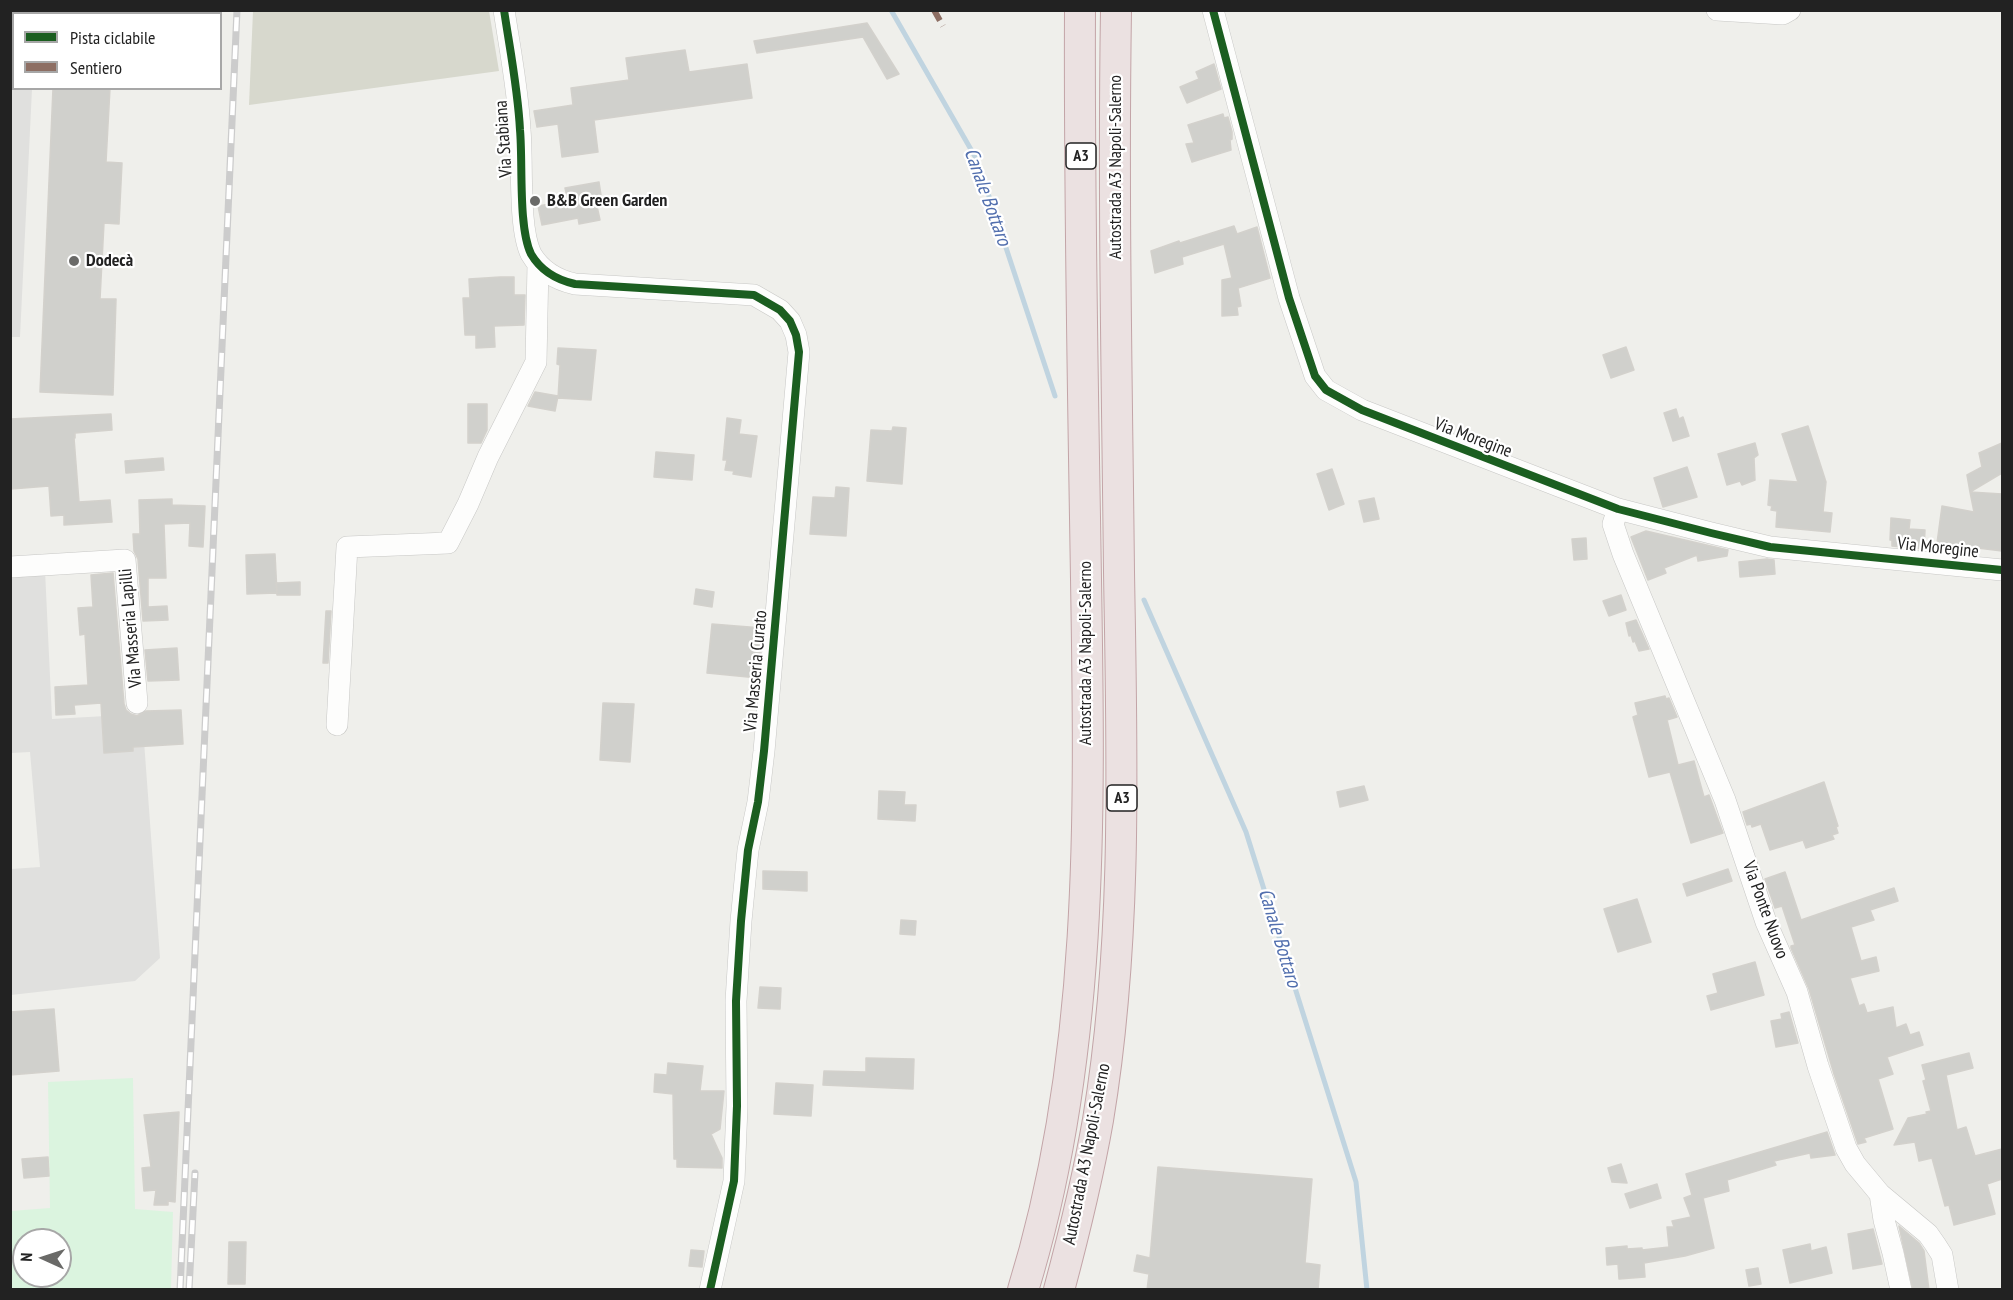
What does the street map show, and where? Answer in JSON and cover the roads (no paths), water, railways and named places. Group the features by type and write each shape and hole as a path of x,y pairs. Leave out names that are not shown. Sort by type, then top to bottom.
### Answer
{"highway":[{"name":"Autostrada A3 Napoli-Salerno","path":"1023,1290 1043,1221 1064,1115 1080,971 1085,876 1088,677 1080,10"},
{"name":"Autostrada A3 Napoli-Salerno","path":"1059,1290 1098,1118 1114,971 1122,818 1115,219 1116,10"},
{"path":"1076,1290 1092,1207 1098,1118"}],"street":[{"name":"Via Stabiana","path":"504,10 520,129 526,241 538,264"},
{"name":"Via Moregine","path":"1213,10 1289,298 1315,376 1326,390 1362,410 1618,509 1770,547 2002,570"},
{"path":"1717,10 1783,14 1790,10"},
{"path":"337,725 347,547 448,543 536,362 538,264"},
{"name":"Via Masseria Curato","path":"538,264 560,280 575,284 754,295 780,310 790,321 798,344 798,371 764,751 758,802 748,850 741,921 736,1001 737,1106 734,1181 710,1290"},
{"name":"Via Ponte Nuovo","path":"1618,509 1613,524 1623,554 1725,800 1766,922 1797,992 1835,1119 1846,1148 1855,1164 1880,1194 1928,1234 1942,1255 1948,1290"},
{"name":"Via Masseria Lapilli","path":"10,567 125,560 137,703"},
{"path":"1880,1194 1882,1214 1900,1290"}],"waterway":[{"name":"Canale Bottaro","path":"891,10 977,160 1055,396"},
{"name":"Canale Bottaro","path":"1144,600 1246,832 1356,1182 1367,1290"}],"railway":[{"path":"180,1290 237,10"},
{"path":"189,1290 195,1173"}],"place":[{"name":"B&B Green Garden","path":"535,201"},
{"name":"Dodecà","path":"74,261"}]}
